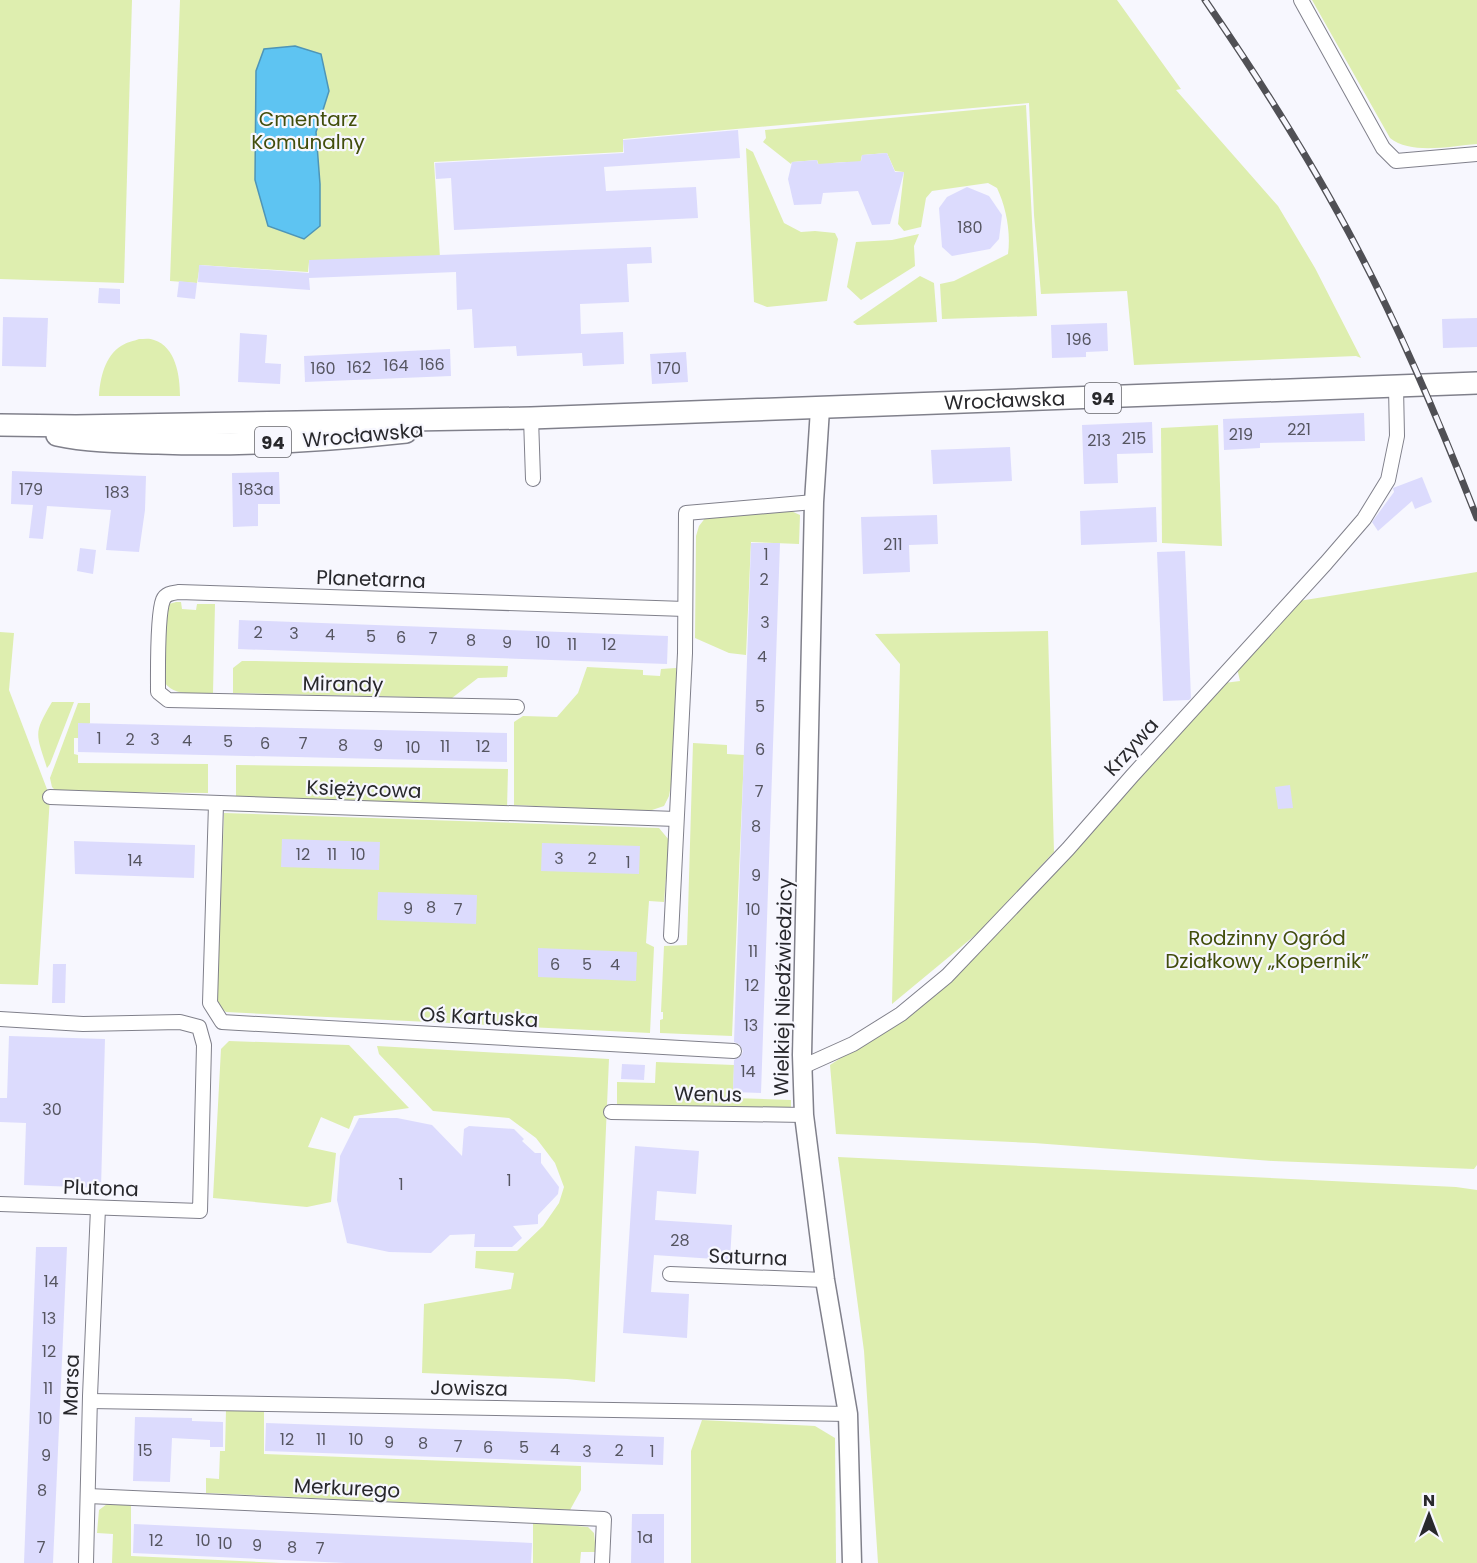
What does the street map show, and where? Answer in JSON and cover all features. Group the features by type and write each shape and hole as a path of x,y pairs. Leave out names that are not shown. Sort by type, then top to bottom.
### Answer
{"main road":[{"name":"Wrocławska","path":"8,425 531,418 1477,383"}],"street":[{"path":"1301,0 1383,148 1396,161 1477,154"},
{"name":"Krzywa","path":"802,1067 853,1044 901,1014 946,976 1068,849 1326,563 1364,519 1388,480 1397,436 1396,387"},
{"name":"Wielkiej Niedźwiedzicy","path":"820,409 814,502 802,1067 804,1115 825,1280 848,1414 852,1563"},
{"path":"531,418 533,479"},
{"path":"671,936 685,652 686,513 814,502"},
{"name":"Planetarna","path":"168,700 158,692 160,620 163,600 169,594 685,609"},
{"name":"Mirandy","path":"168,700 517,707"},
{"name":"Księżycowa","path":"50,797 676,819"},
{"name":"Oś Kartuska","path":"216,804 210,1003 222,1022 734,1051"},
{"name":"Plutona","path":"0,1019 83,1024 180,1022 199,1027 204,1045 200,1211 0,1204"},
{"name":"Wenus","path":"611,1112 804,1115"},
{"name":"Marsa","path":"86,1563 98,1208"},
{"name":"Saturna","path":"670,1274 825,1280"},
{"name":"Jowisza","path":"90,1401 848,1414"},
{"name":"Merkurego","path":"88,1496 604,1519 602,1563"}],"green space":[{"path":"0,0 132,0 124,283 0,279"},
{"name":"Cmentarz Komunalny","path":"180,0 1117,0 1181,89 1176,90 1278,206 1315,268 1361,358 1356,356 1134,365 1127,291 1041,294 1034,215 1029,103 623,139 623,152 434,162 440,258 309,262 308,272 200,265 197,283 170,281"},
{"path":"1312,0 1477,0 1477,144 1420,148 1399,143 1390,138"},
{"path":"1026,105 1037,316 942,319 940,284 954,281 1008,254 1007,220 997,188 988,183 932,191 926,198 921,227 904,231 898,224 904,172 895,171 887,153 862,155 858,174 851,175 846,162 832,163 822,174 817,160 792,162 791,164 763,142 766,138 765,130"},
{"path":"746,148 753,152 784,223 801,232 835,233 838,239 827,301 767,307 754,302"},
{"path":"919,234 914,246 915,266 861,300 847,287 856,242 892,240"},
{"path":"920,276 934,283 937,322 857,325 853,322"},
{"path":"139,339 152,339 167,349 178,371 180,396 99,396 107,361 123,345"},
{"path":"1218,425 1222,546 1162,543 1161,428"},
{"path":"791,511 800,515 799,544 751,542 746,655 729,653 695,638 696,536 699,526 706,517"},
{"name":"Rodzinny Ogród Działkowy „Kopernik”","path":"1477,572 1477,1165 1474,1169 1273,1161 1034,1143 836,1134 830,1065 916,1009 1224,683 1240,681 1237,668 1299,601"},
{"path":"181,602 182,609 196,610 197,604 215,604 213,693 180,692 164,682 165,611 169,604"},
{"path":"1048,631 1054,852 979,932 892,1004 900,664 875,634"},
{"path":"0,632 14,633 9,690 50,797 38,985 0,984"},
{"path":"242,661 508,666 507,677 478,678 452,698 233,693 233,668"},
{"path":"587,667 643,670 643,675 660,676 661,669 676,668 677,701 671,785 664,806 649,811 638,811 514,805 514,722 523,716 557,717 578,693"},
{"path":"52,702 74,702 47,768 38,734"},
{"path":"78,703 90,703 90,723 78,738 74,738 74,754 78,755 78,763 208,764 208,793 102,792 101,795 58,793 52,787 50,778"},
{"path":"693,743 727,745 727,754 744,755 732,1036 660,1033 660,1020 663,1019 663,1012 661,1012 664,946 687,945"},
{"path":"236,765 508,769 507,809 236,798"},
{"path":"224,813 659,828 669,840 664,902 649,901 646,943 654,947 650,1033 226,1012 217,1004"},
{"path":"229,1041 349,1045 409,1108 354,1116 349,1129 321,1117 308,1147 336,1153 331,1202 307,1207 213,1198 221,1049"},
{"path":"377,1046 609,1059 595,1382 422,1373 424,1304 511,1289 514,1273 475,1268 476,1251 517,1251 543,1226 559,1203 564,1187 555,1163 536,1138 509,1118 433,1111 379,1054"},
{"path":"656,1062 734,1065 733,1098 791,1100 791,1113 617,1107 617,1082 655,1083"},
{"path":"838,1157 1456,1187 1477,1190 1477,1563 878,1563 864,1351"},
{"path":"226,1410 264,1410 264,1454 581,1466 581,1490 570,1510 206,1493 206,1478 219,1479 220,1451 225,1451"},
{"path":"702,1420 815,1426 835,1438 836,1563 691,1563 691,1451"},
{"path":"107,1504 131,1504 131,1556 281,1563 112,1563 113,1534 97,1533 99,1510"},
{"path":"533,1522 588,1527 594,1533 596,1552 581,1552 580,1563 533,1563"}],"water":[{"path":"295,46 321,54 329,91 316,132 320,226 304,239 268,226 255,180 256,71 264,49"}],"building":[{"path":"738,130 740,158 604,167 606,191 696,187 698,218 454,230 451,178 436,179 435,163 624,153 623,140"},
{"path":"887,153 895,172 904,172 890,224 872,225 858,191 823,193 821,204 794,205 788,179 792,162 817,160 818,164 861,161 862,155"},
{"path":"967,187 989,196 1002,215 999,239 990,249 952,256 942,247 939,208 947,197"},
{"path":"651,247 652,263 627,264 629,302 580,304 581,334 623,332 624,364 583,366 582,353 517,356 516,346 474,348 472,309 457,310 456,272 309,278 310,290 198,282 199,265 309,273 309,260"},
{"path":"179,281 197,283 195,299 177,297"},
{"path":"99,288 120,289 120,304 98,303"},
{"path":"3,317 48,318 46,367 2,366"},
{"path":"1477,318 1477,347 1443,348 1442,319"},
{"path":"1107,323 1108,351 1086,352 1086,357 1052,358 1051,325"},
{"path":"240,333 267,335 265,363 281,364 280,384 238,382"},
{"path":"450,349 451,376 305,382 304,356"},
{"path":"686,352 688,382 652,384 650,354"},
{"path":"1364,413 1365,441 1260,443 1260,448 1224,450 1223,419"},
{"path":"1152,422 1153,453 1117,454 1118,483 1084,484 1082,425"},
{"path":"1010,447 1012,481 933,484 931,450"},
{"path":"12,471 146,476 145,510 139,552 106,550 111,510 47,506 43,539 29,538 33,505 11,504"},
{"path":"279,472 280,504 258,504 258,526 233,527 232,473"},
{"path":"1422,477 1432,502 1415,509 1412,501 1378,531 1372,522 1394,492 1393,488"},
{"path":"1156,507 1157,542 1081,545 1080,511"},
{"path":"937,515 938,544 909,545 910,572 863,574 861,517"},
{"path":"751,543 780,543 761,1093 733,1092 734,1060 741,1056 743,1051 739,1044 734,1042"},
{"path":"80,548 96,550 93,574 77,571"},
{"path":"1185,551 1191,698 1163,701 1157,552"},
{"path":"239,620 668,636 667,664 238,649"},
{"path":"78,723 507,733 507,762 78,752"},
{"path":"1290,785 1293,808 1278,809 1275,787"},
{"path":"282,839 380,842 379,870 281,867"},
{"path":"74,841 195,845 194,878 75,874"},
{"path":"542,843 640,846 639,874 541,871"},
{"path":"378,892 477,895 476,924 377,920"},
{"path":"538,948 637,952 636,981 538,977"},
{"path":"53,964 66,964 65,1003 52,1003"},
{"path":"9,1036 105,1039 101,1188 24,1185 26,1123 0,1122 0,1098 7,1098"},
{"path":"622,1064 645,1065 644,1080 621,1079"},
{"path":"359,1118 397,1118 432,1125 462,1156 464,1129 469,1126 514,1129 524,1139 522,1141 535,1153 541,1153 541,1163 559,1187 558,1194 538,1215 538,1224 513,1226 522,1238 512,1247 474,1247 475,1234 450,1235 431,1253 389,1252 347,1243 337,1200 340,1156"},
{"path":"635,1146 699,1151 696,1194 657,1191 655,1220 732,1225 730,1260 654,1255 651,1292 689,1294 687,1338 623,1333"},
{"path":"36,1247 67,1247 53,1563 24,1563"},
{"path":"135,1417 192,1418 192,1421 223,1422 223,1447 210,1447 210,1440 172,1438 170,1482 133,1481"},
{"path":"266,1423 664,1437 663,1465 265,1451"},
{"path":"632,1514 664,1514 664,1563 631,1563"},
{"path":"134,1524 532,1543 531,1563 346,1563 133,1553"}],"railway":[{"path":"1205,0 1285,122 1357,248 1421,381 1477,518"}]}
